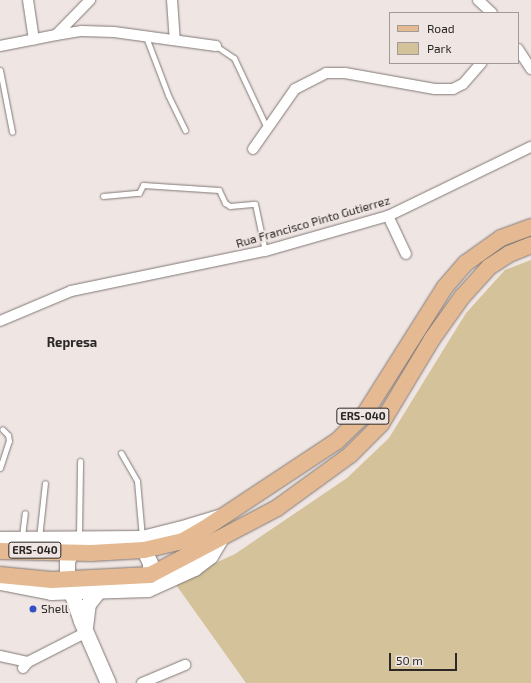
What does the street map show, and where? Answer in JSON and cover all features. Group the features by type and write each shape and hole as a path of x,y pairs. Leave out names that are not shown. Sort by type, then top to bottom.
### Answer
{"main road":[{"name":"ERS-040","path":"0,551 79,544 183,540 227,514 337,441 364,415 446,287 466,263 501,238 531,227"},
{"name":"ERS-040","path":"0,575 69,585 150,574 277,508 350,455 381,424 432,339 462,297 489,267 509,254 531,245"},
{"path":"0,582 40,590 69,585 98,591 136,590 157,586 194,568 210,556 221,538"},
{"path":"0,540 39,539 79,544 67,562 69,585 108,683"},
{"path":"136,590 146,582 150,574 150,563 138,542"},
{"path":"86,630 88,604 98,591"}],"street":[{"path":"28,0 34,40"},
{"path":"56,36 90,0"},
{"path":"172,0 175,39"},
{"path":"478,0 491,12"},
{"path":"0,46 82,31 146,35 216,46"},
{"path":"519,51 531,69"},
{"path":"253,149 296,89 326,73 345,73 434,89 452,89 463,84 480,64"},
{"name":"Rua Francisco Pinto Gutierrez","path":"0,321 71,291 265,251 388,216 531,147"},
{"path":"388,216 406,254"},
{"path":"0,656 26,665 86,630"},
{"path":"142,683 185,665"}],"lane":[{"path":"146,35 168,95 185,130"},
{"path":"216,46 234,58 267,128"},
{"path":"0,70 12,132"},
{"path":"103,196 139,193 143,185 220,190 230,206 255,204 265,251"},
{"path":"0,468 8,441 8,436 2,429"},
{"path":"121,453 137,481 138,542"},
{"path":"79,544 80,461"},
{"path":"39,539 45,483"},
{"path":"22,539 25,513"}],"green space":[{"path":"531,260 531,683 246,683 174,582 235,554 347,478 389,438 466,313 505,270"}],"place":[{"name":"Shell","path":"33,609"}],"district":[{"name":"Represa","path":"72,342"}]}
